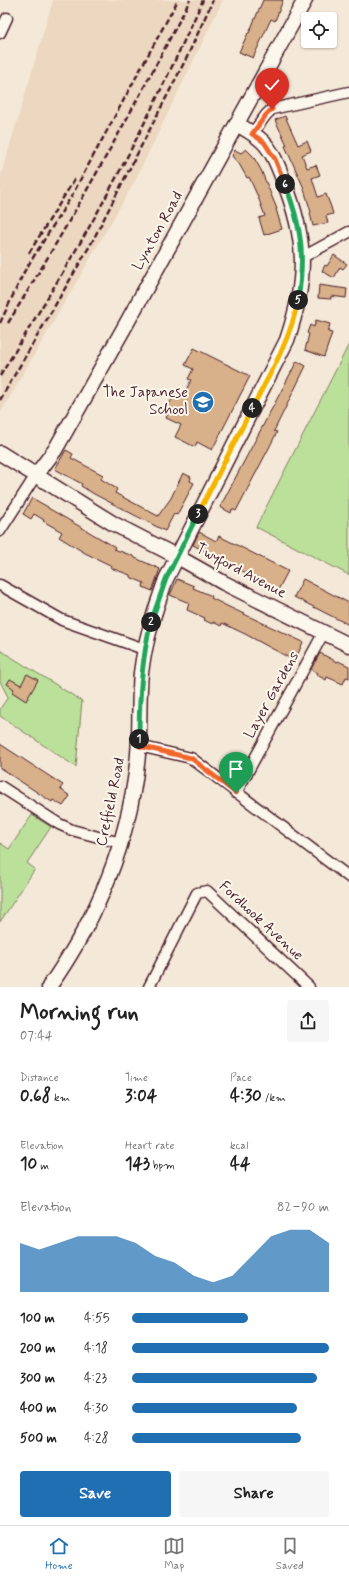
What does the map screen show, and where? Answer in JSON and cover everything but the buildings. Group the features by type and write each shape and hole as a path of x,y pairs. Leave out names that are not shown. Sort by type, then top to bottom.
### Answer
{"street":[{"name":"Lynton Road","path":"36,475 55,450 237,124 304,0"},
{"path":"0,33 7,18"},
{"path":"252,134 272,109 349,92"},
{"name":"Creffield Road","path":"49,987 72,952 91,918 109,878 121,843 131,802 139,746 139,696 144,649 152,619 166,579 176,556 287,340 296,314 303,257 301,238 293,202 279,169 264,142 237,124"},
{"path":"303,257 349,232"},
{"name":"Twyford Avenue","path":"0,453 114,524 224,583 349,645"},
{"path":"0,530 36,475"},
{"path":"0,585 62,620 144,649"},
{"name":"Layer Gardens","path":"236,793 324,632"},
{"path":"139,746 191,758 349,877"},
{"path":"0,786 59,824 72,830 121,843"},
{"name":"Fordhook Avenue","path":"149,987 196,892 207,891 309,987"}],"shaded area":[{"path":"53,0 223,0 134,183 0,414 0,178"}],"green space":[{"path":"349,344 349,575 256,527"},
{"path":"0,650 82,701 76,767 0,716 0,709 8,697 0,681"},
{"path":"32,815 51,827 27,863 35,869 0,922 0,843 9,849"}],"railway":[{"path":"0,323 24,272 71,197 178,0"},
{"path":"8,323 56,244 102,163 190,0"},
{"path":"0,376 83,238 115,180 160,91 203,0"},
{"path":"0,400 92,242 188,55 213,0"},
{"path":"29,253 76,177"}],"place":[{"name":"The Japanese School","path":"203,402"}],"route":[{"path":"236,793 191,758 139,746 139,696 144,649 152,619 166,579 176,556 287,340 296,314 302,280 303,257 301,238 293,202 272,155 264,142 252,134 272,109"}]}
